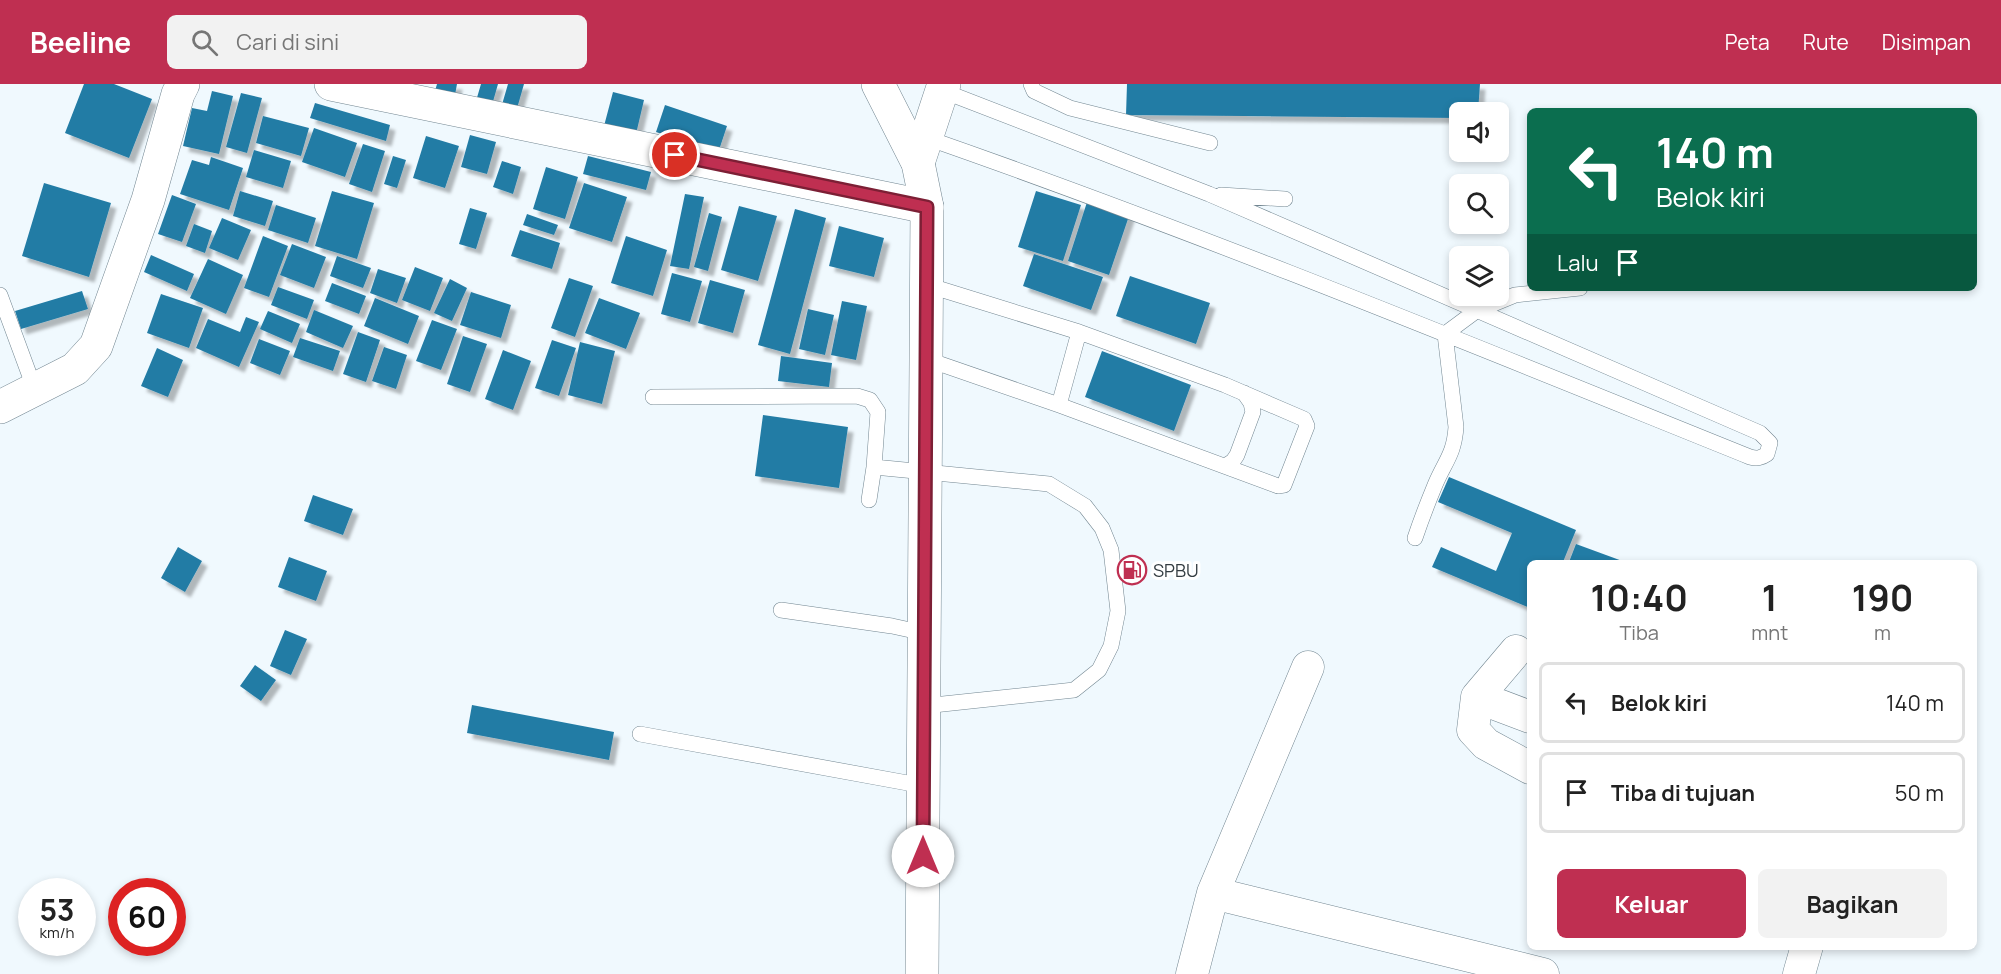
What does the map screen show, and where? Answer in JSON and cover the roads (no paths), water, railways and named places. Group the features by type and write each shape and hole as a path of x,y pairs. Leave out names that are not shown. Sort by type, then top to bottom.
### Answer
{"street":[{"path":"0,407 75,369 96,346 148,200 178,94 183,84"},
{"path":"331,84 927,207"},
{"path":"878,84 923,151"},
{"path":"922,974 927,285 927,207 923,151 944,87"},
{"path":"1516,651 1477,697 1473,730 1486,744 1527,766"},
{"path":"1192,974 1213,893 1308,667"},
{"path":"1477,697 1527,716"},
{"path":"1213,893 1543,974"},
{"path":"1799,974 1806,950"}],"lane":[{"path":"1031,84 1034,91 1070,108 1210,143"},
{"path":"923,151 1115,205 1445,334 1750,457 1756,459 1767,454 1770,443 1760,433 1209,194 944,87"},
{"path":"1209,194 1285,199"},
{"path":"926,359 1059,405 1278,486 1284,485 1307,426 1304,419 1244,393 1079,332 927,285"},
{"path":"1445,334 1476,311 1515,295 1552,291"},
{"path":"0,295 35,390"},
{"path":"1059,405 1079,332"},
{"path":"1414,538 1436,482 1452,453 1455,441 1456,427 1445,334"},
{"path":"1225,466 1238,455 1253,412 1251,403 1244,393"},
{"path":"653,397 857,396 870,400 878,412 869,500"},
{"path":"874,467 1049,484 1085,506 1102,528 1111,550 1118,611 1111,646 1099,670 1074,690 924,706"},
{"path":"781,610 892,626 924,633"},
{"path":"640,734 924,786"}],"place":[{"name":"SPBU","path":"1132,570"}]}
